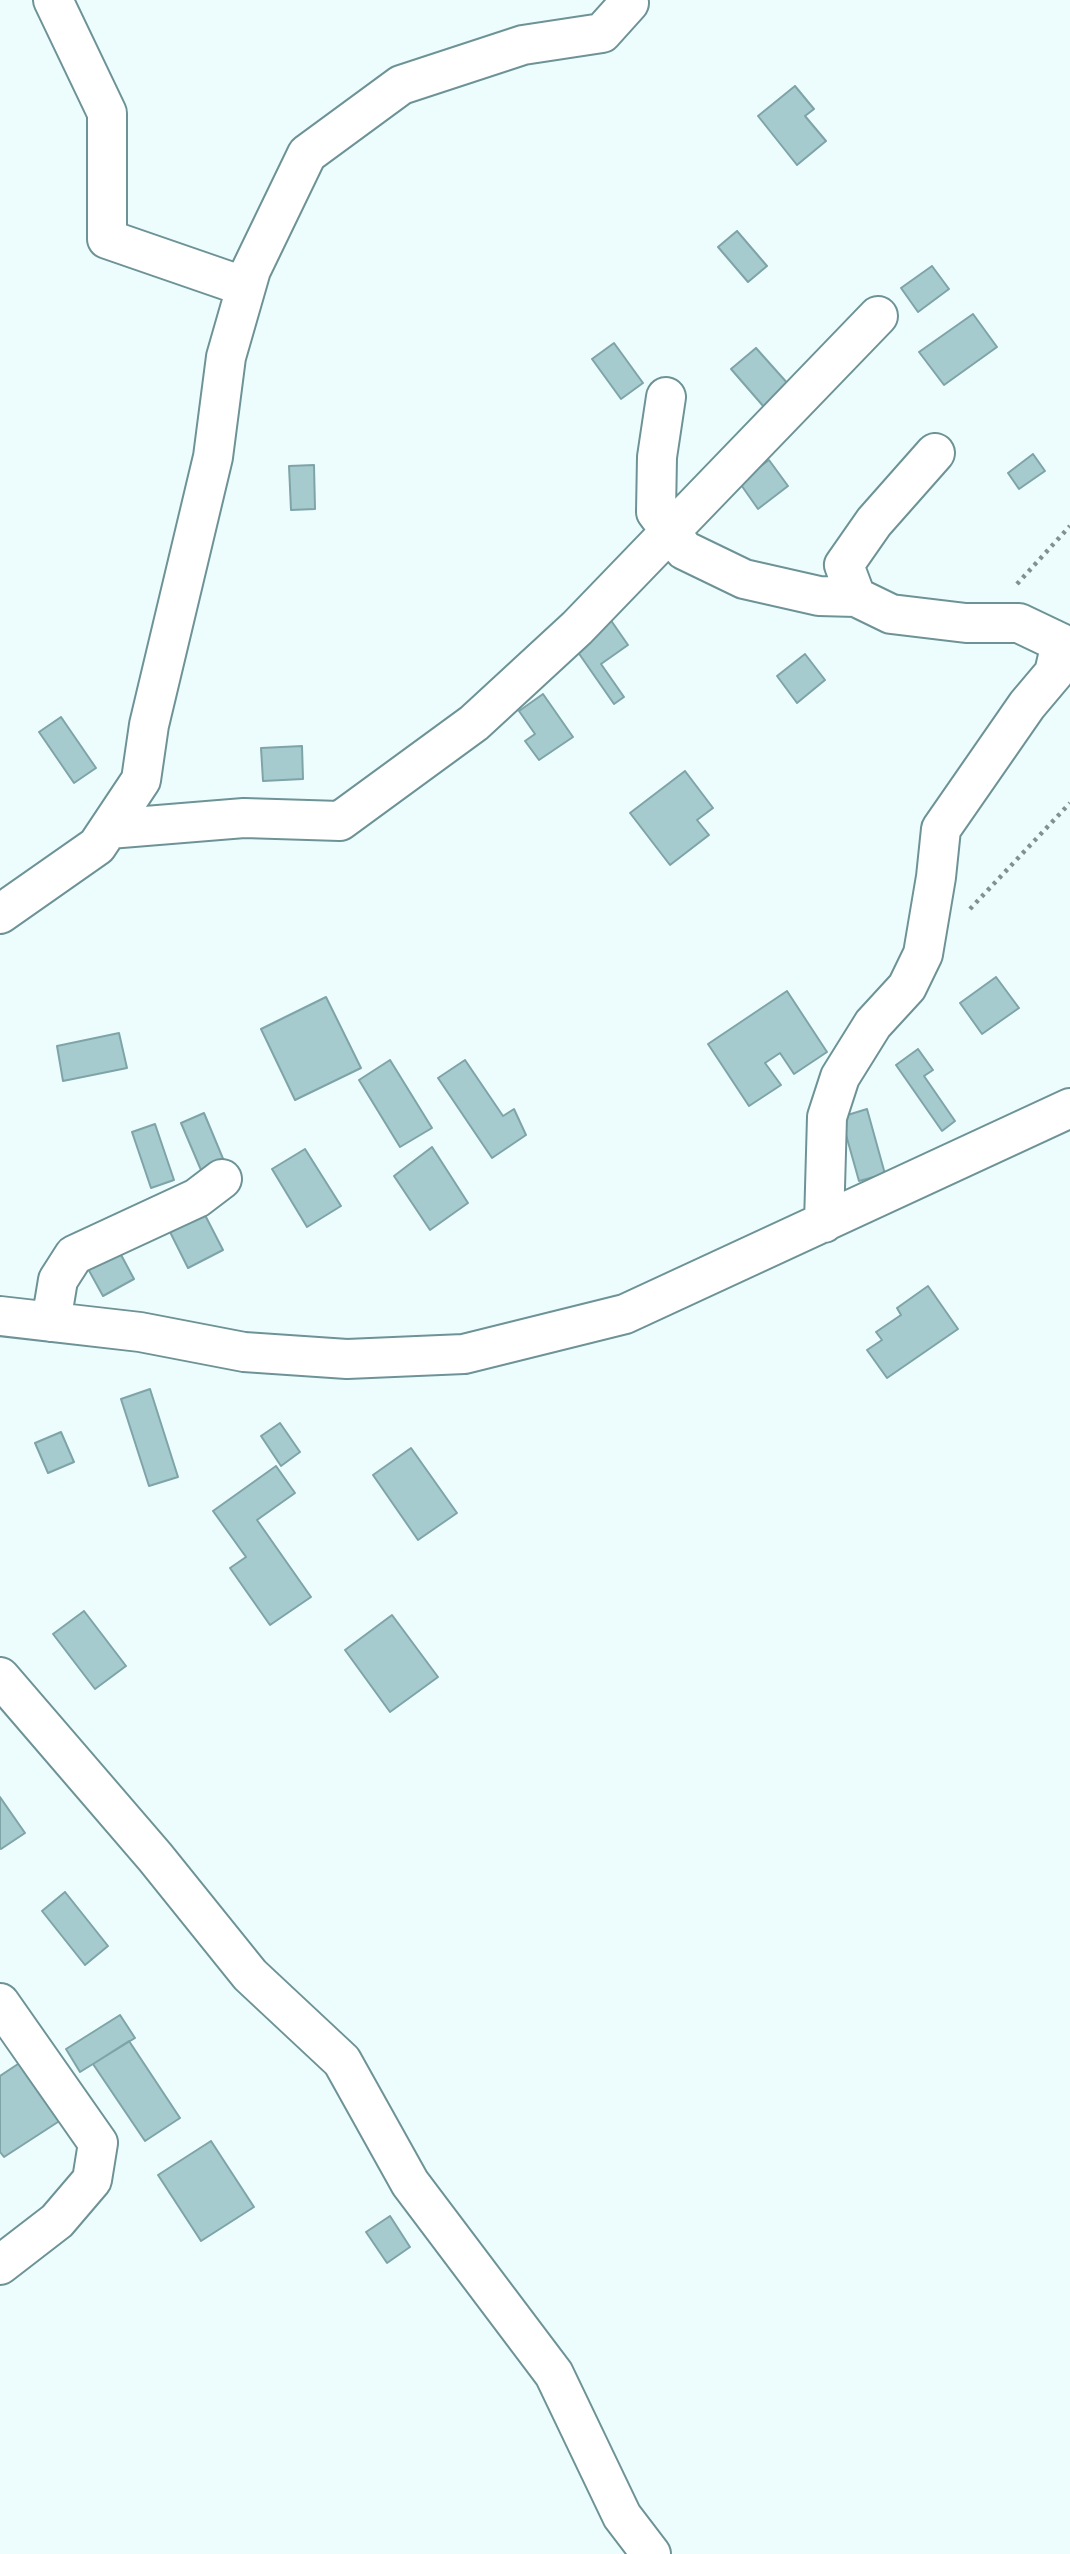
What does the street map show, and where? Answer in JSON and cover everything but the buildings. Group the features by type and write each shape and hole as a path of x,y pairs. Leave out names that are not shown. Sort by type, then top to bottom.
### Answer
{"street":[{"path":"53,0 107,113 107,239 246,287"},
{"path":"0,914 97,846 141,780 149,725 213,457 226,357 251,270 307,154 401,86 523,45 602,33 629,3"},
{"path":"109,829 244,818 340,821 474,723 577,628 878,316"},
{"path":"666,397 657,457 656,512 684,550 744,579 819,596 856,597 891,614 981,623 1020,623 1061,643 1054,673 1027,705 940,829 936,877 923,954 907,987 873,1024 840,1077 827,1118 824,1223"},
{"path":"856,597 844,565 874,522 935,453"},
{"path":"0,1316 140,1332 244,1352 347,1359 464,1354 625,1314 1070,1108"},
{"path":"51,1322 58,1280 74,1255 197,1198 222,1179"},
{"path":"0,1677 155,1857 250,1975 342,2061 410,2183 554,2374 622,2516 651,2554"},
{"path":"0,2003 98,2143 92,2180 57,2221 0,2265"}],"path":[{"path":"981,623 1070,526"},
{"path":"961,919 1070,803"}]}
